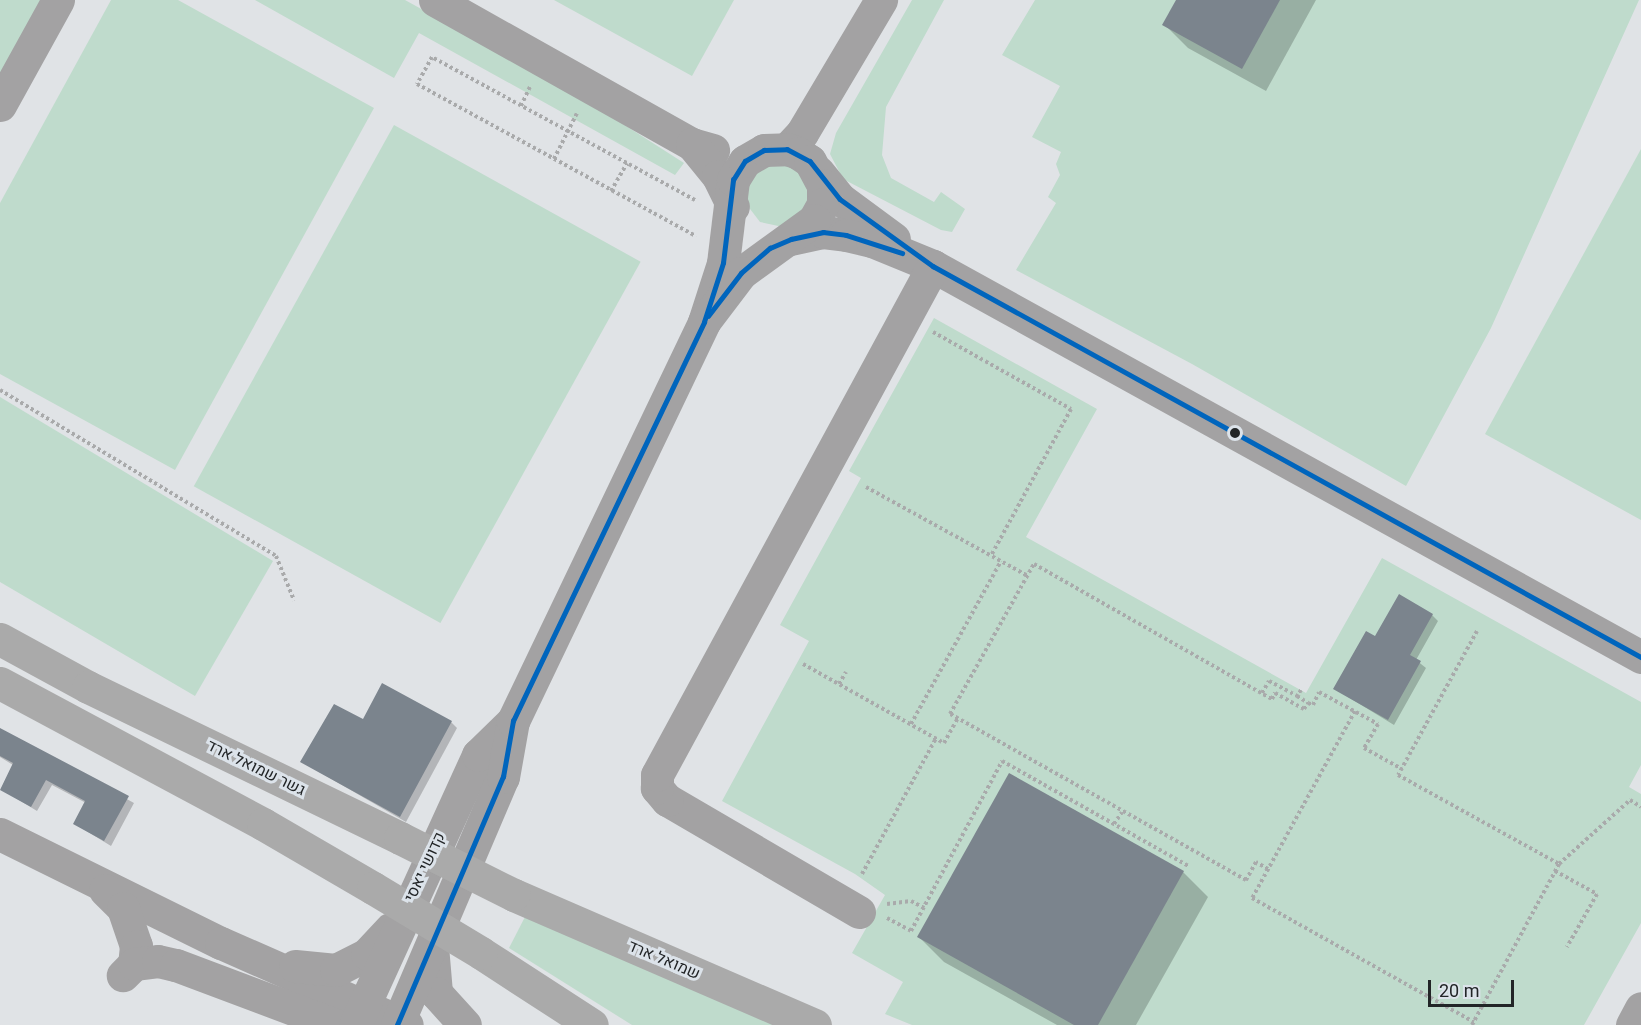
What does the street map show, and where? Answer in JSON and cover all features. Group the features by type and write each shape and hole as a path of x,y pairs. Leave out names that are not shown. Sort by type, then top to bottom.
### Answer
{"highway":[{"name":"גשר שמואל ארד","path":"0,639 88,687 514,895"},
{"path":"0,683 263,824 374,888 481,953 592,1025"},
{"name":"שמואל ארד","path":"514,895 814,1025"}],"street":[{"path":"0,105 58,0"},
{"path":"435,0 692,144 715,151 775,149 810,161 840,200 933,266 1641,657"},
{"path":"732,205 733,180 738,169 802,133 881,0"},
{"path":"692,144 718,176 738,219 753,234 766,239 791,239 823,232 846,235 872,241 933,266"},
{"path":"791,239 814,220 823,204 823,185 818,172"},
{"name":"קדושי יאסי","path":"400,1024 432,938 503,777 513,721 704,322 723,263 732,205"},
{"name":"קדושי יאסי","path":"704,322 741,273 770,248 791,239"},
{"path":"874,912 667,800 657,788 657,775 933,266"},
{"name":"קדושי יאסי","path":"359,1015 406,907 478,754 513,721"},
{"path":"0,834 359,1015 400,1024"},
{"path":"94,881 123,908 136,946 129,969 158,961 213,977 336,1025"},
{"path":"221,944 297,966 336,970 367,954 406,907"},
{"path":"432,938 436,993 465,1025"},
{"path":"213,977 281,1025"},
{"path":"1632,1025 1641,1008"}],"path":[{"path":"699,202 432,57 417,84 706,241"},
{"path":"521,106 527,93"},
{"path":"554,159 574,120"},
{"path":"611,191 627,163"},
{"path":"933,332 1071,409 990,556"},
{"path":"0,390 276,556 294,600"},
{"path":"866,487 1028,576"},
{"path":"911,724 1001,561"},
{"path":"1268,869 1256,862 1246,880 950,714 1034,564 1272,699 1275,693 1304,709 1308,702"},
{"path":"1477,631 1398,775 1559,864"},
{"path":"803,664 944,743 958,718"},
{"path":"839,684 846,672"},
{"path":"1262,693 1269,681 1313,705 1319,692 1378,724 1364,748 1402,769"},
{"path":"1297,696 1301,690"},
{"path":"1354,711 1252,898 1473,1024 1559,864 1630,800 1641,807"},
{"path":"862,874 936,738"},
{"path":"924,908 911,901 887,903 874,912 912,931 1002,761 1188,866"},
{"path":"1114,824 1122,812"},
{"path":"1555,871 1597,894 1567,948"}],"green space":[{"path":"0,0 49,0 0,85"},
{"path":"111,0 178,0 374,108 175,470 0,374 0,203"},
{"path":"255,0 405,0 584,99 684,163 675,175 419,33 394,78"},
{"path":"554,0 734,0 692,76"},
{"path":"912,0 944,0 886,107 882,155 891,178 934,202 941,192 965,209 952,232 941,230 843,179 830,154 836,133"},
{"path":"1035,0 1639,0 1491,328 1406,486 1192,364 1016,270 1056,203 1048,197 1060,175 1056,164 1061,152 1032,137 1060,86 1002,55"},
{"path":"394,125 641,262 440,623 194,486"},
{"path":"1641,149 1641,520 1485,434"},
{"path":"777,161 805,174 809,207 783,227 760,222 747,205 746,185 750,175"},
{"path":"934,318 1097,409 1026,537 1306,693 1382,558 1641,702 1641,765 1629,787 1641,794 1641,923 1584,1025 912,1025 885,1014 903,982 852,953 885,895 855,874 722,801 809,641 780,625 861,478 849,471"},
{"path":"0,397 273,561 195,696 0,582"},
{"path":"527,913 776,1025 632,1025 509,948"}],"building":[{"path":"1176,0 1280,0 1242,69 1162,25"},
{"path":"1399,594 1433,614 1410,655 1421,661 1388,720 1333,689 1366,631 1375,636"},
{"path":"382,683 452,721 400,817 300,762 334,704 363,719"},
{"path":"0,728 129,796 104,841 73,824 85,801 46,780 31,807 0,790 13,763 0,756"},
{"path":"1009,773 1184,871 1098,1025 1074,1025 917,937"}],"transit line":[{"path":"397,1025 503,777 513,721 704,322 723,263 733,180 745,161 764,150 787,149 810,161 840,199 933,266 1641,657"},
{"path":"708,316 741,273 770,248 791,239 823,232 846,235 902,253"}]}
